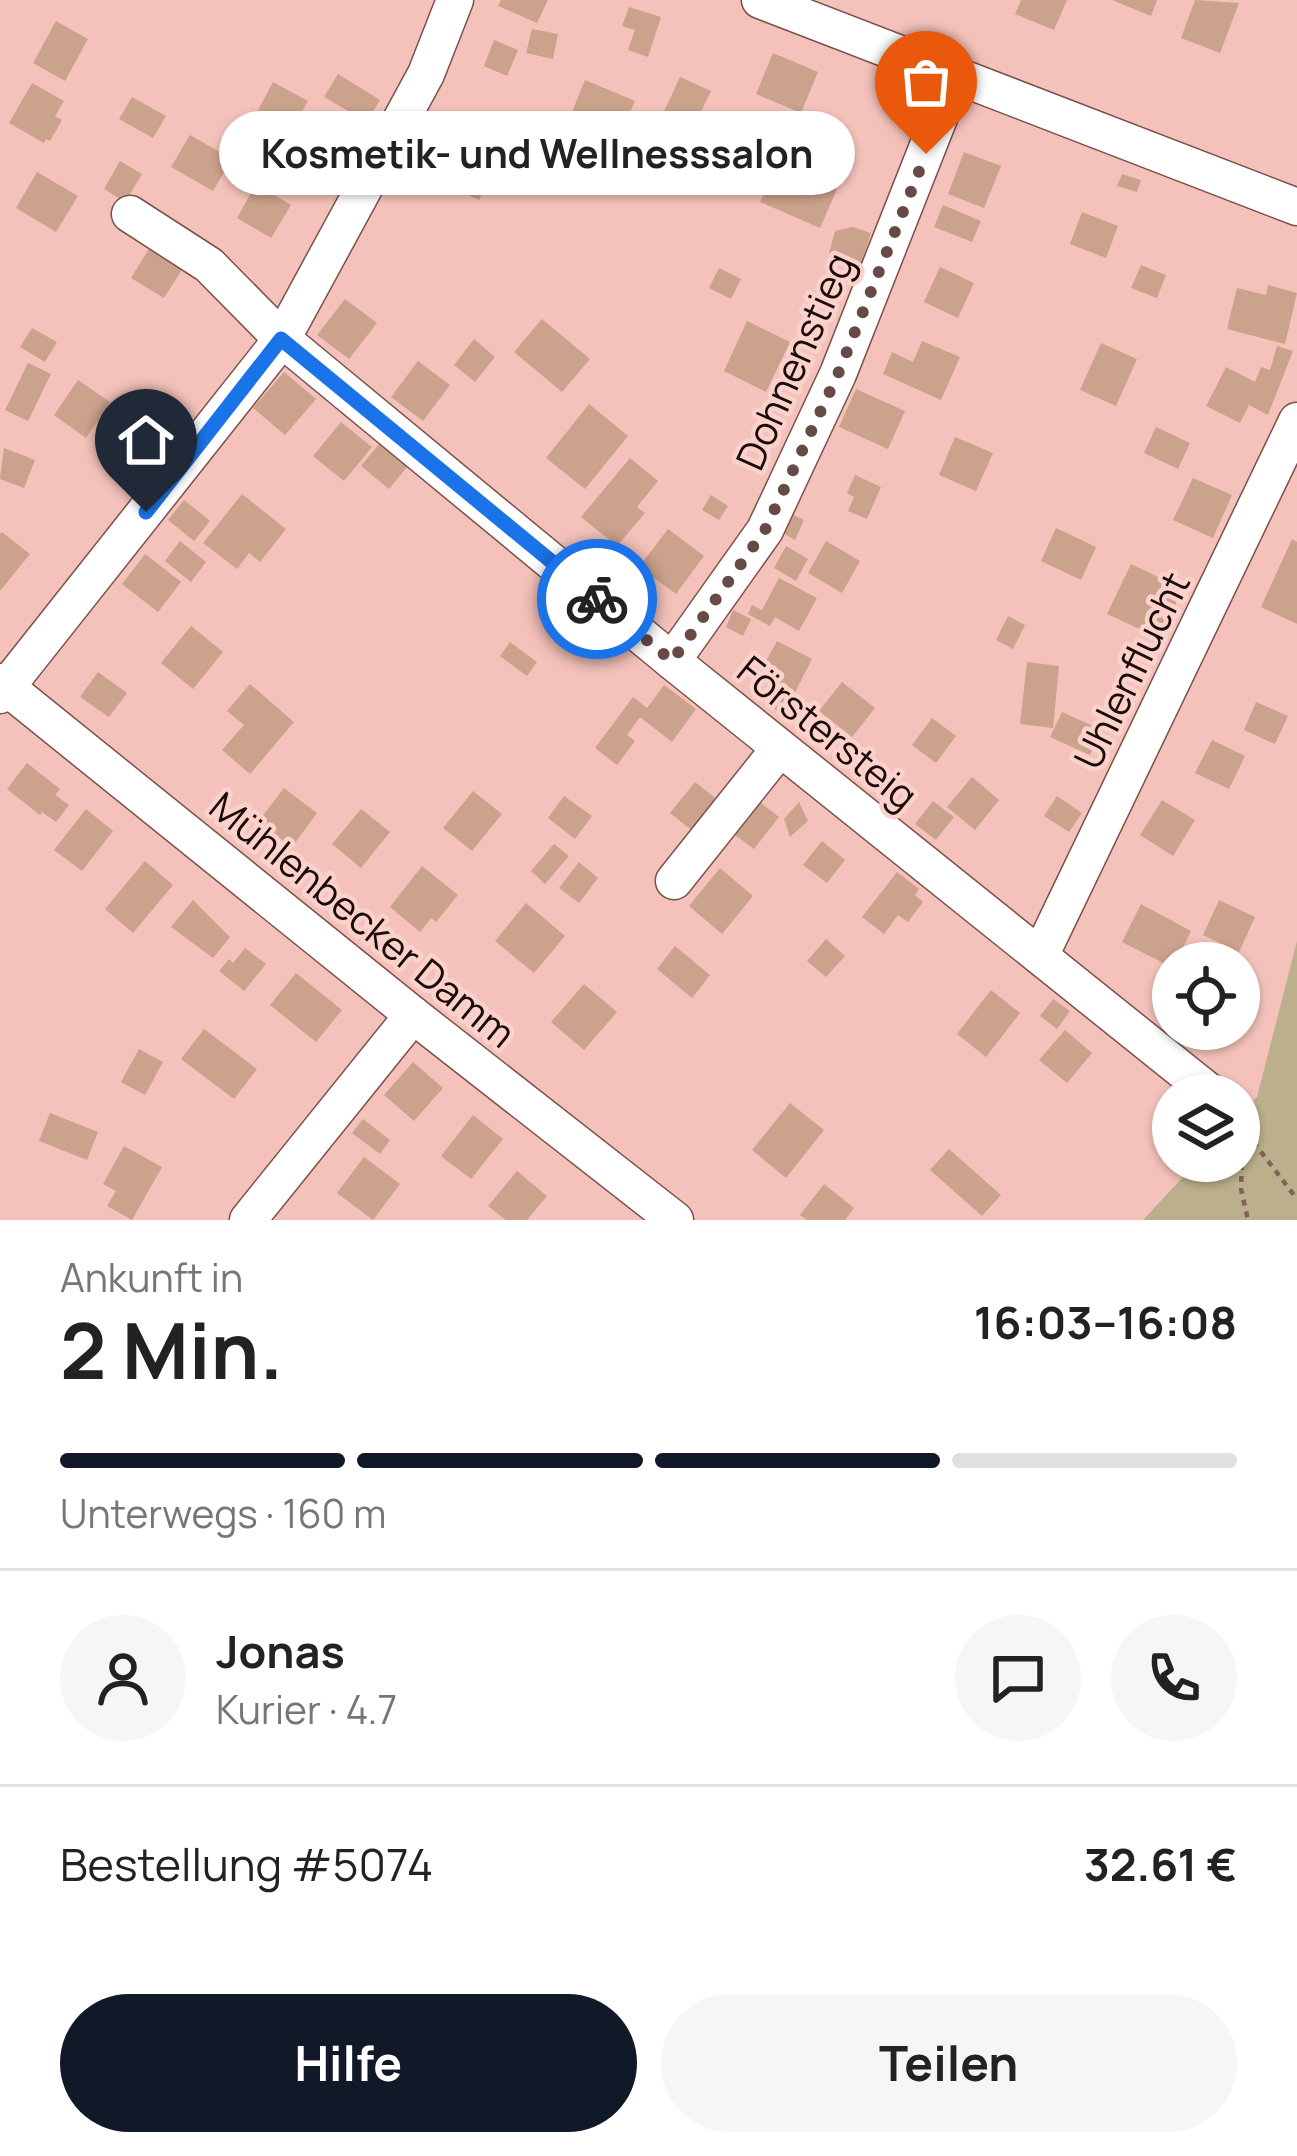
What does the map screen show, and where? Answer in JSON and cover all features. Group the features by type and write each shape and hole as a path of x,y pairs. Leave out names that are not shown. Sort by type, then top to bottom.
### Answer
{"street":[{"path":"2,688 281,339 426,74 455,0"},
{"path":"760,0 1297,207"},
{"name":"Dohnenstieg","path":"672,661 765,530 838,374 956,75"},
{"name":"Förstersteig","path":"130,214 209,265 281,339 672,661 1187,1074"},
{"name":"Uhlenflucht","path":"1040,956 1297,421"},
{"name":"Mühlenbecker Damm","path":"2,688 675,1220"},
{"path":"674,881 780,748"},
{"path":"254,1216 412,1015"}],"path":[{"path":"1260,1150 1297,1199"},
{"path":"1241,1182 1248,1220"}],"shaded area":[{"path":"1297,941 1297,1220 1143,1220 1178,1182 1260,1182 1260,1085"}],"building":[{"path":"501,0 548,0 537,23 498,6"},
{"path":"1021,0 1067,0 1054,30 1015,14"},
{"path":"1112,0 1157,0 1151,16"},
{"path":"1195,0 1239,3 1220,53 1181,38"},
{"path":"629,7 661,17 648,57 628,50 635,30 622,26"},
{"path":"56,21 88,39 65,81 33,63"},
{"path":"532,29 558,34 553,59 526,53"},
{"path":"494,40 518,50 507,76 484,66"},
{"path":"773,53 818,72 801,113 756,94"},
{"path":"338,74 380,100 367,122 324,97"},
{"path":"680,77 711,91 691,132 661,118"},
{"path":"585,80 635,101 614,149 565,129"},
{"path":"273,82 308,101 284,145 249,127"},
{"path":"32,83 64,101 55,116 62,120 44,143 9,123"},
{"path":"132,97 166,116 153,138 119,119"},
{"path":"190,135 232,159 213,191 171,167"},
{"path":"451,136 498,159 479,200 431,177"},
{"path":"964,152 1001,166 984,208 948,194"},
{"path":"120,161 142,174 125,202 104,189"},
{"path":"778,162 837,189 820,228 760,202"},
{"path":"37,172 78,196 56,232 16,208"},
{"path":"1122,174 1141,180 1137,192 1117,186"},
{"path":"256,184 291,205 271,238 237,218"},
{"path":"943,205 981,221 972,242 934,227"},
{"path":"1082,212 1118,226 1106,258 1070,244"},
{"path":"853,227 871,233 861,264 829,253 835,231"},
{"path":"155,239 188,260 164,298 131,278"},
{"path":"1141,265 1166,275 1157,298 1131,288"},
{"path":"940,267 974,283 958,318 924,302"},
{"path":"719,268 741,279 731,299 709,288"},
{"path":"1268,285 1297,293 1285,344 1227,329 1237,288 1266,295"},
{"path":"345,299 377,323 349,359 317,335"},
{"path":"542,319 590,359 562,392 514,352"},
{"path":"747,321 790,342 766,392 724,371"},
{"path":"32,328 57,342 45,362 20,347"},
{"path":"474,339 495,357 475,382 454,365"},
{"path":"922,341 960,357 941,400 883,374 892,352 913,362"},
{"path":"1101,343 1137,359 1116,406 1080,390"},
{"path":"1277,346 1293,351 1268,415 1249,405 1240,423 1206,406 1226,367 1255,382 1261,367 1270,370"},
{"path":"418,361 450,385 423,421 391,397"},
{"path":"28,363 51,374 28,421 5,410"},
{"path":"284,372 316,399 285,435 253,408"},
{"path":"78,380 110,402 86,438 54,415"},
{"path":"856,389 905,411 888,449 839,427"},
{"path":"589,404 628,436 585,489 546,458"},
{"path":"341,422 372,447 344,481 313,456"},
{"path":"1156,427 1190,443 1178,469 1144,453"},
{"path":"955,437 993,453 976,491 939,475"},
{"path":"379,444 407,467 389,489 361,466"},
{"path":"4,448 35,460 24,488 0,479"},
{"path":"630,458 658,481 637,507 645,513 617,546 581,517"},
{"path":"855,475 881,487 867,519 848,511 854,497 847,493"},
{"path":"1193,478 1232,495 1213,538 1173,520"},
{"path":"242,494 286,529 260,562 249,553 237,569 203,543"},
{"path":"711,495 728,506 719,520 702,510"},
{"path":"184,500 210,521 194,541 168,520"},
{"path":"790,513 804,520 795,540 781,532"},
{"path":"1056,528 1096,547 1081,580 1041,561"},
{"path":"668,529 704,556 676,594 639,567"},
{"path":"0,534 30,554 0,591"},
{"path":"1292,539 1297,542 1297,624 1261,607"},
{"path":"180,541 206,562 191,582 165,561"},
{"path":"826,541 860,561 842,593 808,573"},
{"path":"786,546 808,559 796,581 774,568"},
{"path":"145,554 181,582 158,612 122,584"},
{"path":"1131,564 1183,589 1159,638 1107,614"},
{"path":"779,578 817,598 799,631 775,617 770,626 748,614 752,605 762,610"},
{"path":"733,610 751,619 743,636 726,627"},
{"path":"1008,616 1025,625 1013,649 996,640"},
{"path":"191,626 223,652 193,689 161,663"},
{"path":"777,641 812,659 794,694 759,674"},
{"path":"510,642 537,662 527,676 500,656"},
{"path":"1027,662 1059,666 1053,728 1020,724"},
{"path":"98,672 127,693 109,717 80,697"},
{"path":"842,682 875,708 852,737 819,711"},
{"path":"250,684 294,722 250,774 222,750 244,725 227,711"},
{"path":"664,685 696,709 672,742 640,717 627,735 635,741 617,765 595,748 633,697 647,708"},
{"path":"783,691 800,704 789,719 772,707"},
{"path":"1256,702 1288,716 1275,744 1244,730"},
{"path":"1062,712 1102,730 1090,755 1050,737"},
{"path":"932,718 956,736 936,763 912,745"},
{"path":"1212,740 1245,756 1229,789 1195,773"},
{"path":"27,763 60,789 55,795 69,805 56,822 7,789"},
{"path":"972,777 999,800 975,830 947,807"},
{"path":"695,782 719,801 694,832 670,813"},
{"path":"284,788 317,813 292,847 258,822"},
{"path":"473,791 502,814 472,851 443,828"},
{"path":"564,796 592,816 575,839 548,818"},
{"path":"1057,796 1082,813 1069,832 1044,816"},
{"path":"756,799 779,817 754,849 731,832"},
{"path":"1162,800 1195,820 1173,856 1140,835"},
{"path":"933,801 954,817 936,840 915,824"},
{"path":"799,802 808,821 790,837 784,819"},
{"path":"86,809 113,831 82,871 54,850"},
{"path":"361,809 390,832 361,868 332,844"},
{"path":"822,841 845,860 827,883 803,865"},
{"path":"554,844 569,856 545,884 531,871"},
{"path":"145,861 173,885 133,933 105,909"},
{"path":"579,862 598,878 579,903 559,888"},
{"path":"422,866 458,895 436,922 431,918 420,932 390,907"},
{"path":"720,868 753,896 722,934 689,906"},
{"path":"897,872 919,889 915,895 923,902 908,922 898,915 884,934 862,917"},
{"path":"193,900 230,937 213,958 171,927"},
{"path":"1219,900 1255,917 1244,942 1218,942 1203,935"},
{"path":"526,903 565,936 534,973 495,941"},
{"path":"1141,904 1191,931 1186,942 1152,942 1152,957 1122,942"},
{"path":"826,939 845,956 826,977 807,961"},
{"path":"675,946 710,975 692,998 657,969"},
{"path":"245,948 266,964 244,991 219,971"},
{"path":"296,973 342,1010 316,1042 270,1005"},
{"path":"584,984 617,1012 584,1050 551,1022"},
{"path":"991,990 1020,1013 986,1057 957,1034"},
{"path":"1053,999 1070,1011 1057,1029 1040,1016"},
{"path":"204,1029 257,1069 234,1099 181,1059"},
{"path":"1065,1030 1092,1053 1067,1083 1039,1060"},
{"path":"139,1049 163,1062 145,1095 121,1082"},
{"path":"413,1062 443,1088 414,1121 384,1095"},
{"path":"790,1103 824,1130 786,1178 752,1150"},
{"path":"50,1113 98,1132 87,1160 39,1141"},
{"path":"473,1115 503,1139 471,1179 441,1156"},
{"path":"363,1119 390,1140 380,1154 352,1133"},
{"path":"124,1146 162,1167 132,1220 107,1206 116,1191 103,1184"},
{"path":"949,1149 1001,1195 982,1216 930,1170"},
{"path":"364,1157 400,1184 373,1220 337,1193"},
{"path":"517,1171 547,1196 527,1220 506,1220 488,1206"},
{"path":"824,1184 854,1208 845,1220 807,1220 800,1215"}],"way so far":[{"path":"597,599 672,661 765,530 838,374 926,154"}],"place":[{"name":"Kosmetik- und Wellnesssalon","path":"926,154"}],"route":[{"path":"146,512 281,339 597,599"}]}
